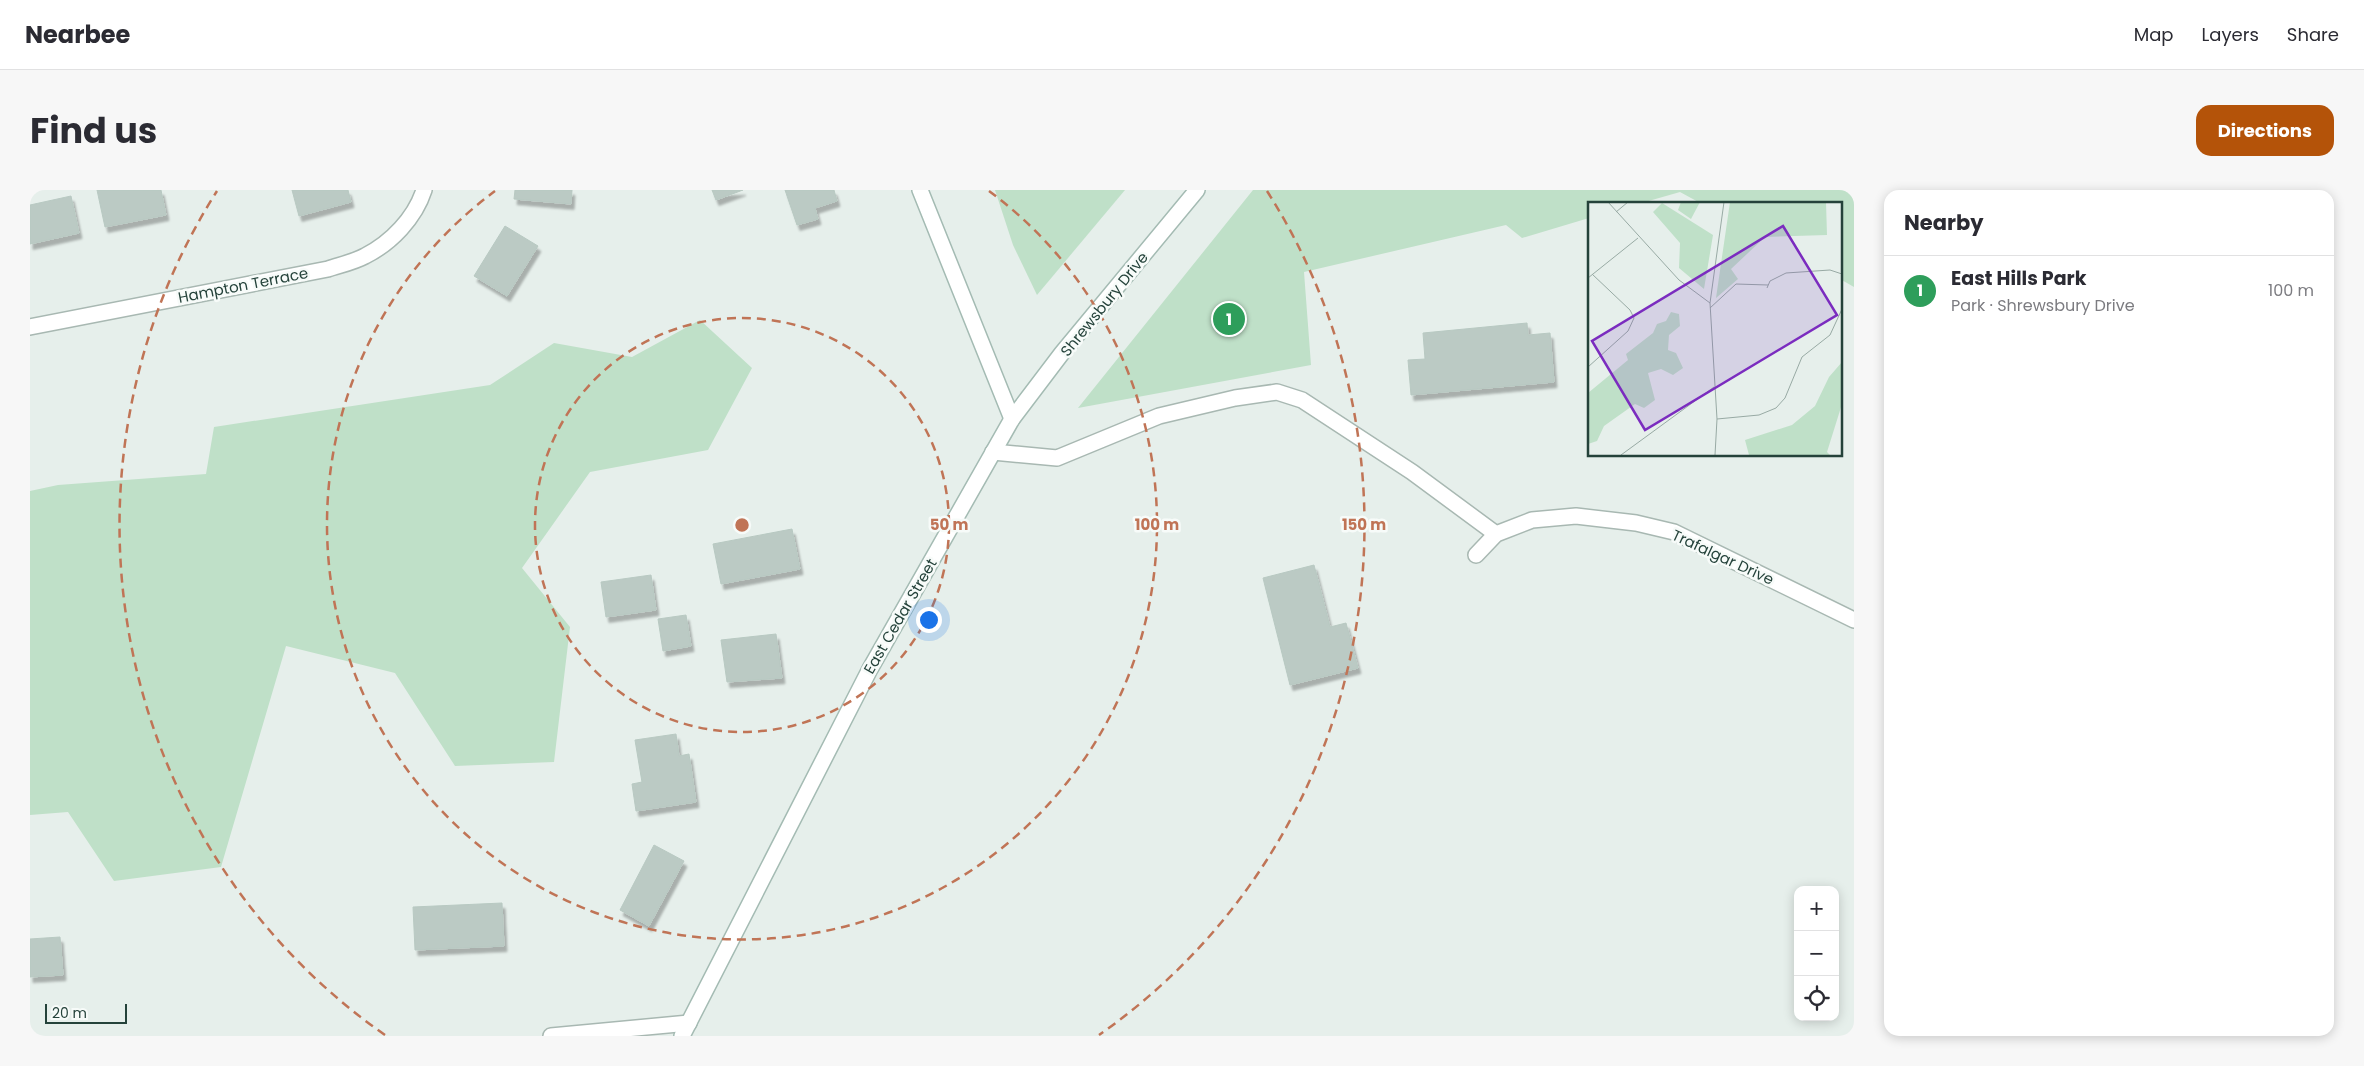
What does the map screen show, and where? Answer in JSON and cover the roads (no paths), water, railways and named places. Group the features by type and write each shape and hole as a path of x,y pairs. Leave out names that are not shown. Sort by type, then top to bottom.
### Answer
{"street":[{"name":"Hampton Terrace","path":"30,327 328,269 366,256 399,232 421,200 424,190"},
{"path":"920,190 1012,419"},
{"name":"Shrewsbury Drive","path":"1012,419 1062,353 1197,190"},
{"path":"993,452 1057,458 1159,416 1235,398 1277,392 1302,400 1310,405 1412,472 1496,534"},
{"name":"East Cedar Street","path":"686,1029 870,668 1012,419"},
{"name":"Trafalgar Drive","path":"1476,555 1496,534 1532,520 1576,516 1636,523 1674,532 1854,620"},
{"path":"551,1036 686,1029"}],"place":[{"name":"East Hills Park","path":"1229,319"}]}
